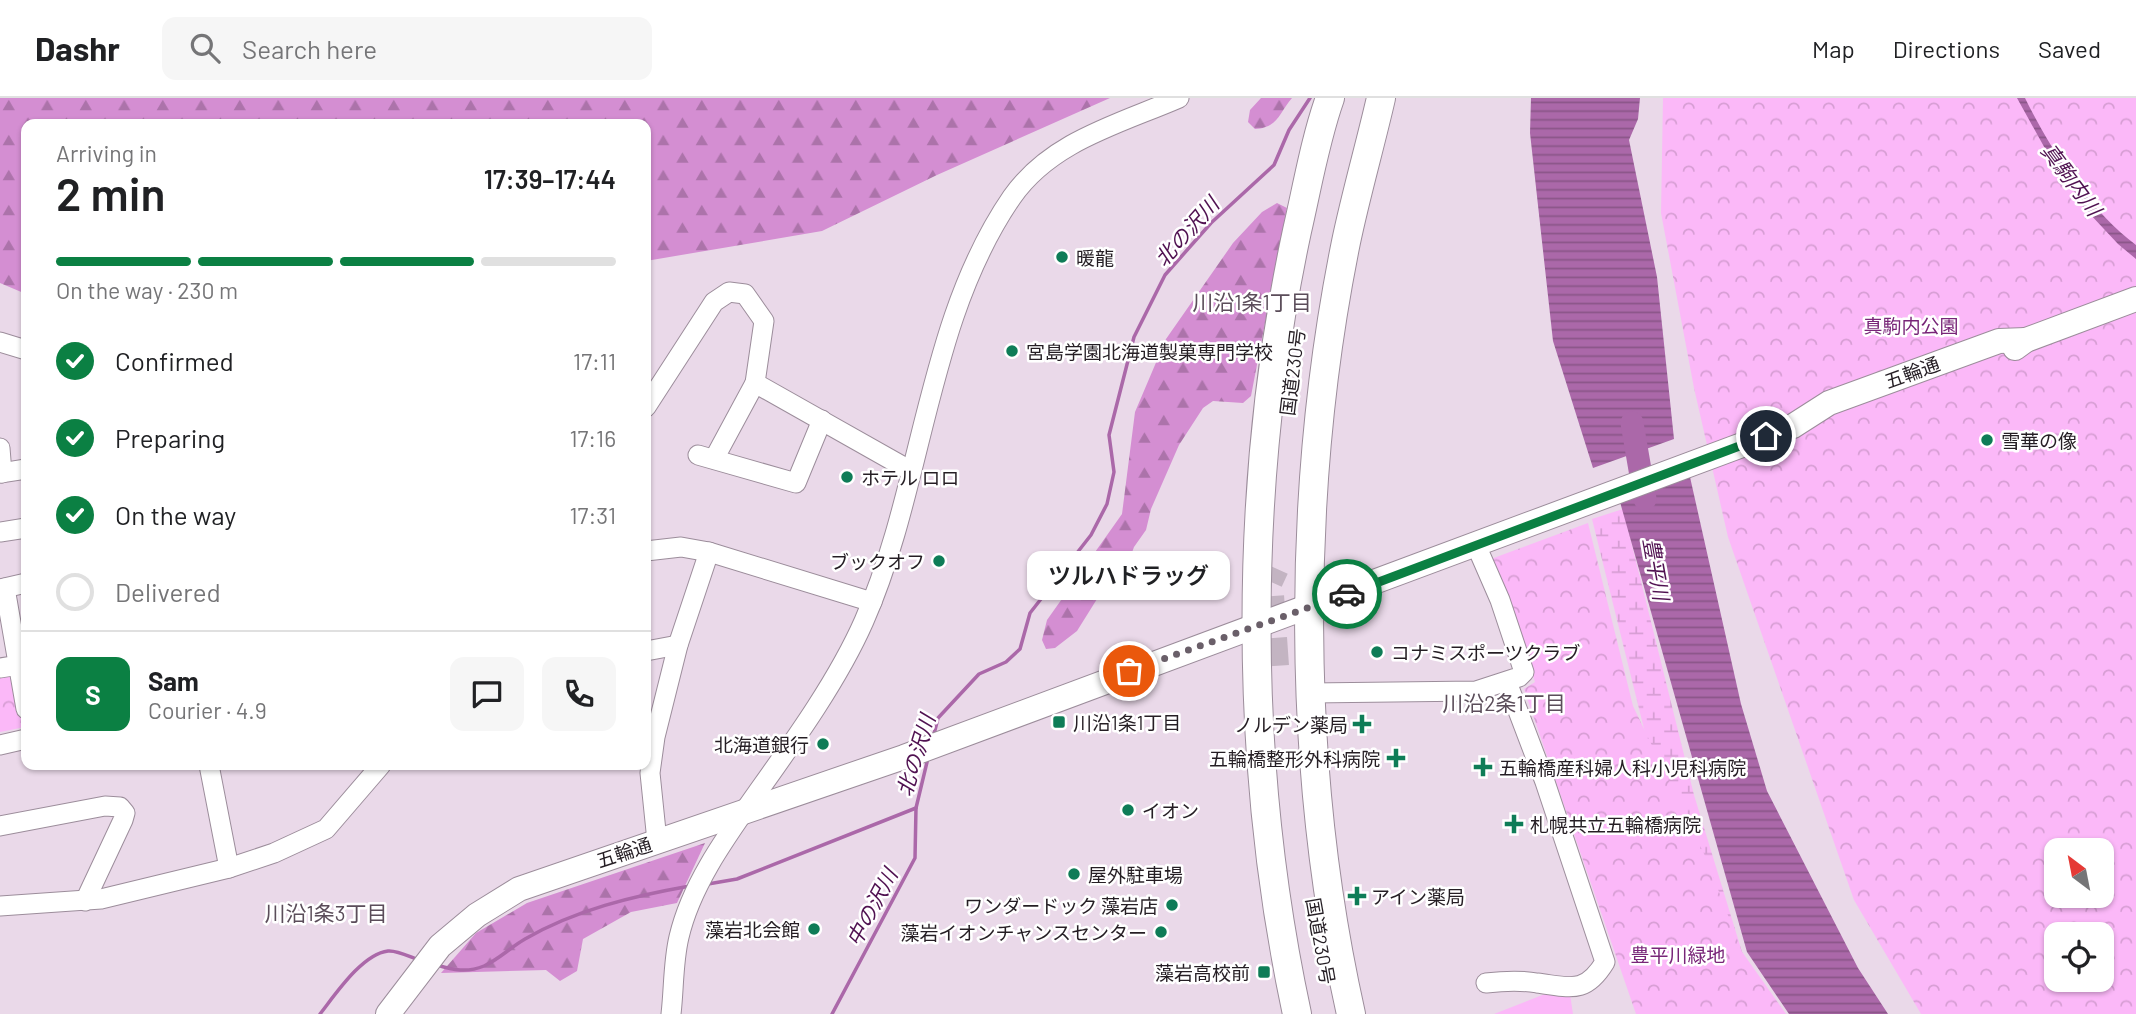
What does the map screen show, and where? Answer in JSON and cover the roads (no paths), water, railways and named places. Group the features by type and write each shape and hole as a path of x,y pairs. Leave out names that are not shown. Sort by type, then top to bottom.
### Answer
{"highway":[{"path":"1297,1014 1275,886 1263,769 1257,661 1261,505 1272,383 1304,202 1331,98"},
{"name":"国道230号","path":"1348,98 1326,180 1294,354 1282,456 1285,565 1310,369 1332,241 1367,98"},
{"path":"1351,1014 1335,936 1321,842 1311,693 1311,605 1316,485 1326,371 1346,242 1381,98"},
{"name":"国道230号","path":"1315,1014 1297,911 1283,802 1284,662 1310,877 1334,1014"}],"main road":[{"name":"五輪通","path":"1487,540 1804,421 1831,420 2003,357 2026,340 2125,303"},
{"path":"1259,623 1487,540"},
{"name":"五輪通","path":"388,1014 429,958 459,930 519,889 559,873 904,757 1259,623"}],"street":[{"path":"671,1014 679,937 694,897 721,846 848,651 872,602 960,299 1012,197 1037,167 1066,147 1179,98"},
{"path":"651,399 714,302 729,292 745,294 764,321 755,383 706,457 796,484 821,420"},
{"path":"0,342 21,348"},
{"path":"755,383 911,471"},
{"path":"0,448 1,473 21,470"},
{"path":"0,532 21,529"},
{"path":"1311,693 1476,691 1507,682 1524,673 1500,600 1487,540"},
{"path":"651,550 681,547 709,552 872,602"},
{"path":"651,750 652,726 709,552"},
{"path":"21,584 2,588 9,666 21,696"},
{"path":"651,649 678,645"},
{"path":"1486,983 1509,981 1578,987 1590,981 1605,962 1545,782 1507,682"},
{"path":"0,745 21,740"},
{"path":"210,770 229,868"},
{"path":"0,906 85,901 229,868 274,853 326,829 377,770"},
{"path":"650,770 657,841"},
{"path":"0,825 105,806 120,807 125,813 124,820 85,901"}],"water":[{"path":"1531,98 1640,98 1638,119 1629,140 1657,277 1674,439 1593,468 1553,341 1530,133"},
{"name":"真駒内川","path":"2017,98 2025,98 2046,138 2087,197 2136,245 2136,259 2118,244 2074,197 2076,193 2063,181"},
{"path":"1690,477 1741,704 1767,791 1858,968 1888,1014 1789,1014 1747,952 1620,502"}],"waterway":[{"name":"北の沢川","path":"934,734 938,718 979,674 1006,662 1020,649 1030,613 1091,535 1107,504 1114,472 1109,435 1134,337 1165,275 1211,223 1274,165 1289,130 1310,98"},
{"name":"豊平川","path":"1632,423 1645,499"},
{"name":"中の沢川","path":"832,1014 915,858 916,808 928,758"},
{"name":"北の沢川","path":"708,884 737,879 916,808"},
{"name":"北の沢川","path":"437,965 472,970 484,966 544,929 584,912 647,894 690,886"},
{"name":"北の沢川","path":"320,1014 359,967 378,954 392,951 419,960"}],"tunnel":[{"path":"1275,568 1269,581 1275,666"}],"place":[{"name":"暖龍","path":"1062,257"},
{"name":"宮島学園北海道製菓専門学校","path":"1012,351"},
{"name":"雪華の像","path":"1987,440"},
{"name":"ホテル ロロ","path":"847,477"},
{"name":"ブックオフ","path":"939,561"},
{"name":"コナミスポーツクラブ","path":"1377,652"},
{"name":"ツルハドラッグ","path":"1129,671"},
{"name":"川沿1条1丁目","path":"1059,722"},
{"name":"ノルデン薬局","path":"1362,724"},
{"name":"北海道銀行","path":"823,744"},
{"name":"五輪橋整形外科病院","path":"1396,758"},
{"name":"五輪橋産科婦人科小児科病院","path":"1483,767"},
{"name":"イオン","path":"1128,810"},
{"name":"札幌共立五輪橋病院","path":"1514,824"},
{"name":"屋外駐車場","path":"1074,874"},
{"name":"アイン薬局","path":"1357,896"},
{"name":"ワンダードック 藻岩店","path":"1172,905"},
{"name":"藻岩北会館","path":"814,929"},
{"name":"藻岩イオンチャンスセンター","path":"1161,932"},
{"name":"藻岩高校前","path":"1264,972"}],"district":[{"name":"川沿1条1丁目","path":"1252,301"},
{"name":"川沿2条1丁目","path":"1504,702"},
{"name":"川沿1条3丁目","path":"326,912"}],"park label":[{"name":"真駒内公園","path":"1911,325"},
{"name":"豊平川緑地","path":"1678,954"}]}
